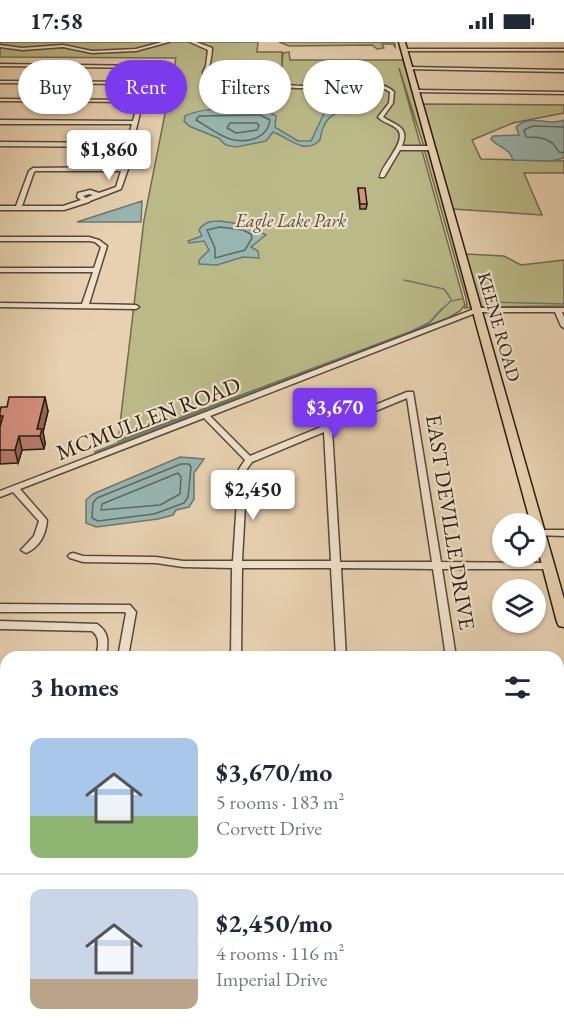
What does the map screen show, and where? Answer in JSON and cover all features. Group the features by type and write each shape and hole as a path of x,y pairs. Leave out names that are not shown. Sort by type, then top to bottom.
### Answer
{"main road":[{"name":"KEENE ROAD","path":"402,42 533,513"},
{"name":"KEENE ROAD","path":"546,559 562,604 564,622"}],"street":[{"path":"2,45 22,49 63,46 92,52 140,49 167,42"},
{"path":"192,42 210,50 205,72 207,81 216,86 240,87 270,84 316,87 348,84 389,89 392,93 391,103 380,117 402,131 393,160 382,172 382,176"},
{"path":"404,50 564,50"},
{"path":"0,65 105,66"},
{"path":"409,68 564,71"},
{"path":"0,82 105,83"},
{"path":"416,91 564,93"},
{"path":"0,100 105,101"},
{"path":"0,208 64,208 87,201 80,197 80,194 90,192 100,196 121,186 137,114"},
{"path":"0,122 135,123"},
{"path":"0,144 130,145"},
{"path":"398,148 432,148"},
{"path":"18,208 32,171 35,169 125,169"},
{"path":"0,239 97,241 104,246 85,306"},
{"path":"0,270 96,270"},
{"path":"0,305 136,307"},
{"path":"477,310 561,310 564,326"},
{"name":"MCMULLEN ROAD","path":"0,494 477,310"},
{"name":"EAST DEVILLE DRIVE","path":"328,428 410,394 451,651"},
{"path":"206,414 249,460"},
{"path":"236,651 237,564 243,469 249,460 328,428 341,651"},
{"path":"14,488 43,520 40,536 36,543 26,550"},
{"path":"546,533 564,533"},
{"path":"73,556 83,559 237,564 548,566"},
{"path":"0,608 127,608 130,612 124,651"},
{"path":"0,625 94,627 102,632 104,639 101,651"}],"green space":[{"name":"Eagle Lake Park","path":"0,42 258,42 257,52 282,52 282,60 199,60 199,114 291,114 291,60 303,60 303,114 384,114 384,60 403,60 430,147 424,147 399,68 465,305 448,318 118,441 144,220 165,114 187,114 187,60 176,60 176,58 0,57"},
{"path":"279,42 394,42 395,47 393,44 382,44 384,48 377,49 372,45 289,46"},
{"name":"Eagle Lake Park","path":"289,52 290,60 282,60 283,53"},
{"path":"422,104 564,105 564,113 513,123 472,140 481,159 564,161 564,173 524,173 542,215 452,209"},
{"path":"424,149 430,149 473,307 465,308 466,298"},
{"path":"465,254 504,256 521,265 564,260 564,306 479,307"}],"water":[{"path":"199,112 199,114 272,114 276,116 275,127 298,141 311,141 324,114 335,114 326,122 320,140 308,146 296,144 273,132 266,141 236,147 226,145 218,138 189,126 184,121 185,116"},
{"path":"564,120 564,158 551,161 513,160 509,152 491,139 493,136 519,135 516,127 527,121 558,122"},
{"path":"142,201 141,222 77,222"},
{"path":"220,221 247,225 266,235 251,247 258,251 259,258 243,257 217,265 199,264 199,260 209,250 204,241 189,243 188,241 202,236 199,230 205,224"},
{"path":"180,457 204,459 194,473 194,499 189,507 176,510 173,515 158,519 96,527 86,523 86,500 93,494"}],"building":[{"path":"358,188 365,188 367,204 360,204"},
{"path":"9,397 45,397 37,429 42,429 40,436 19,436 15,450 0,450 0,427 3,416 0,416 0,411 1,407 7,407"}],"waterway":[{"path":"404,280 444,289 451,299"},
{"path":"441,310 451,301 462,299"},
{"path":"488,302 564,304"},
{"path":"95,452 410,332 429,323 441,310"}]}
